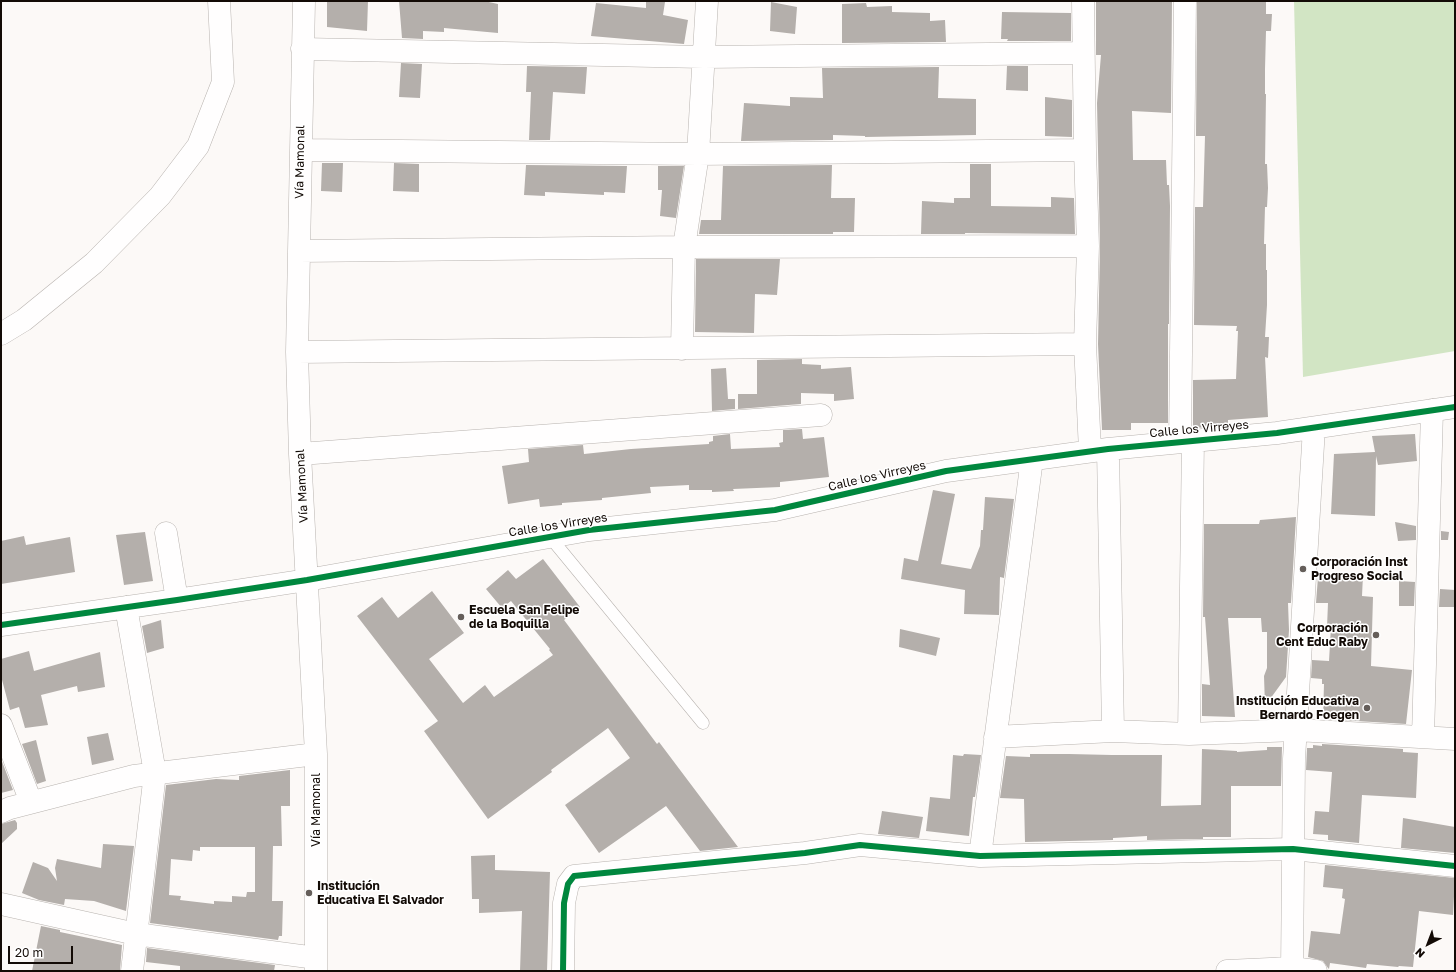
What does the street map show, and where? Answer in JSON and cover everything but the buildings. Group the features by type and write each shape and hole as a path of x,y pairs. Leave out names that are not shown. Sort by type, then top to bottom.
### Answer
{"street":[{"path":"1,334 24,320 94,263 160,196 198,146 223,82 219,1"},
{"name":"Vía Mamonal","path":"304,1 297,352 300,454 316,754 316,964"},
{"path":"682,349 684,247 698,154 707,1"},
{"path":"1083,1 1084,150 1088,246 1085,344 1099,450 1113,732"},
{"path":"1185,1 1189,734"},
{"path":"302,49 704,57 1083,53"},
{"path":"300,150 698,154 1084,150"},
{"path":"299,251 684,247 1088,246"},
{"path":"297,352 1085,344"},
{"name":"Calle los Virreyes","path":"1,625 307,580 589,530 775,510 946,471 1099,450 1277,433 1455,407"},
{"path":"1423,737 1432,410"},
{"path":"300,454 821,415"},
{"path":"1292,969 1294,759 1314,428"},
{"path":"980,856 1032,459"},
{"path":"166,533 176,600"},
{"path":"126,607 155,773 132,971"},
{"path":"1,725 31,802"},
{"path":"995,738 1113,732 1189,734 1296,730 1455,740"},
{"path":"1,812 31,802 134,776 316,754"},
{"path":"563,971 564,903 568,884 574,876 806,853 860,845 980,856 1293,849 1455,866"},
{"path":"1,904 136,934 316,964"},
{"path":"1227,971 1292,969 1316,971"}],"lane":[{"path":"550,537 703,723"}],"green space":[{"path":"1294,1 1455,1 1455,351 1303,377"}],"cycle path":[{"path":"1,625 307,580 589,530 775,510 946,471 1108,449 1277,433 1455,407"},
{"path":"563,971 564,903 568,884 574,876 805,853 860,845 980,856 1293,849 1455,866"}],"place":[{"name":"Corporación Inst Progreso Social","path":"1303,569"},
{"name":"Escuela San Felipe de la Boquilla","path":"461,617"},
{"name":"Corporación Cent Educ Raby","path":"1376,635"},
{"name":"Institución Educativa Bernardo Foegen","path":"1367,708"},
{"name":"Institución Educativa El Salvador","path":"309,893"}]}
